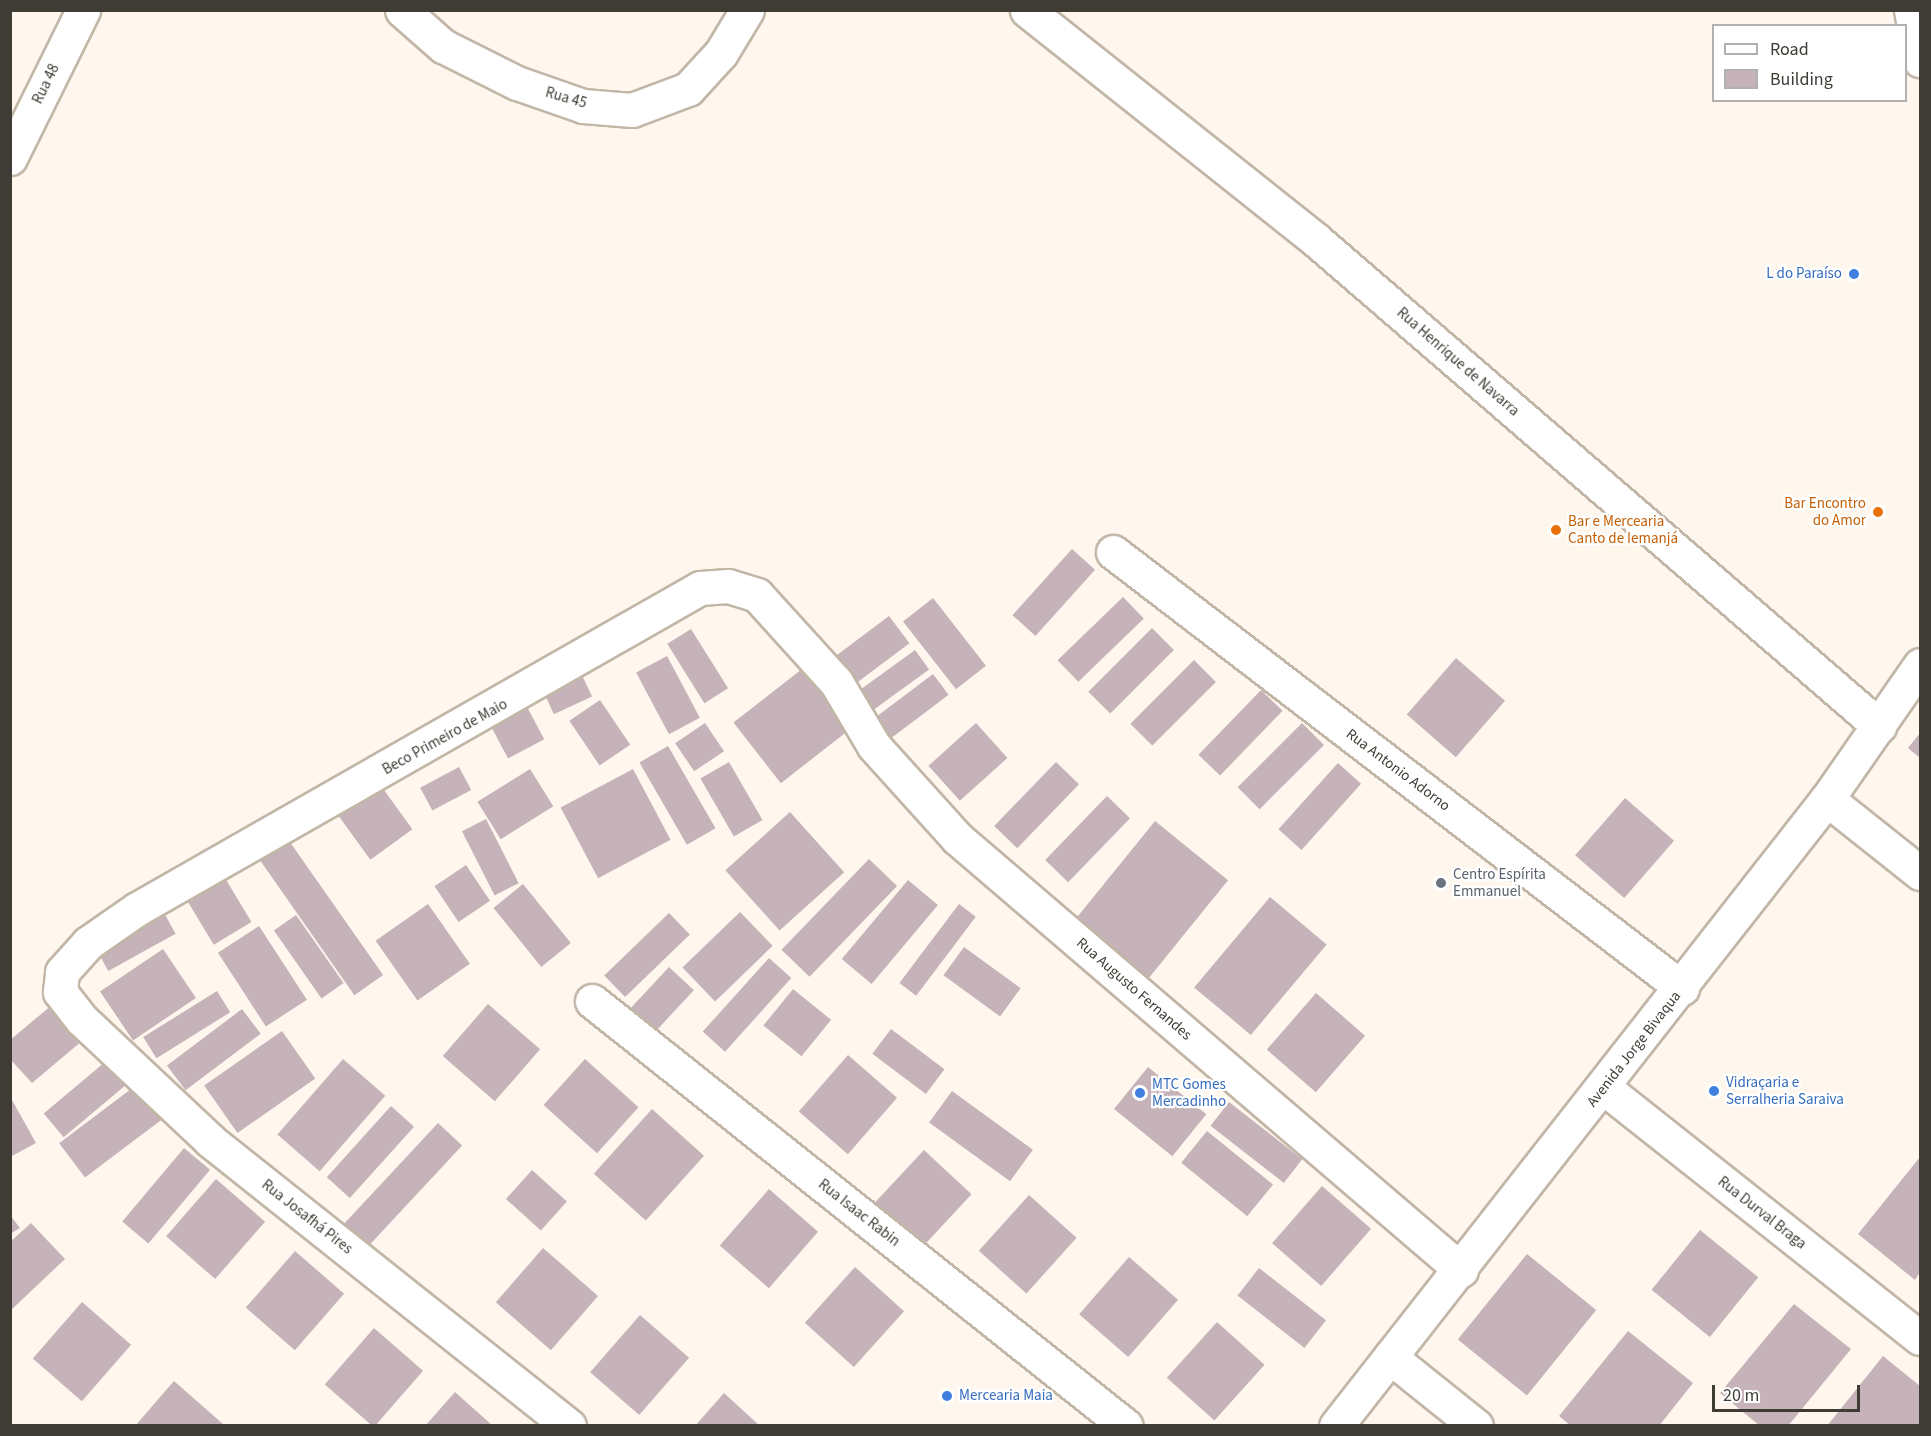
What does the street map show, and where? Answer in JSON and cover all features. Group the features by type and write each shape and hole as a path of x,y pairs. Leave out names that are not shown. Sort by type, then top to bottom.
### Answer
{"street":[{"name":"Rua 48","path":"10,158 83,10"},
{"name":"Rua 45","path":"402,10 443,46 517,83 583,106 632,110 688,89 721,53 747,10"},
{"name":"Rua Henrique de Navarra","path":"1027,10 1316,240 1879,726"},
{"path":"1911,10 1920,60"},
{"name":"Rua Antonio Adorno","path":"1113,552 1682,988"},
{"name":"Beco Primeiro de Maio","path":"60,992 62,972 88,943 137,909 700,588 728,586 757,595 836,682"},
{"name":"Avenida Jorge Bivaqua","path":"1336,1425 1682,988 1827,799 1920,665"},
{"name":"Rua Augusto Fernandes","path":"836,682 874,746 957,838 1461,1270"},
{"path":"1827,799 1920,873"},
{"name":"Rua Josafhá Pires","path":"60,992 82,1020 211,1141 568,1425"},
{"name":"Rua Isaac Rabin","path":"592,1001 1126,1425"},
{"name":"Rua Durval Braga","path":"1603,1087 1920,1338"},
{"path":"1390,1357 1476,1425"}],"building":[{"path":"1072,549 1095,570 1035,636 1012,615"},
{"path":"1123,597 1144,619 1078,682 1058,660"},
{"path":"933,598 986,666 956,689 903,621"},
{"path":"889,616 909,643 858,682 837,655"},
{"path":"1152,628 1174,650 1110,714 1088,692"},
{"path":"691,629 728,688 704,703 667,644"},
{"path":"915,650 929,669 871,712 857,692"},
{"path":"667,656 700,718 669,734 636,672"},
{"path":"1456,658 1505,701 1456,757 1407,715"},
{"path":"1194,660 1216,682 1152,746 1130,724"},
{"path":"802,669 849,730 781,783 733,723"},
{"path":"581,673 592,697 554,714 543,691"},
{"path":"933,674 949,695 890,739 875,718"},
{"path":"1261,690 1283,711 1220,776 1198,755"},
{"path":"600,700 630,745 600,765 569,721"},
{"path":"525,703 544,739 508,758 489,722"},
{"path":"705,723 724,751 694,771 675,743"},
{"path":"976,723 1007,758 960,801 928,766"},
{"path":"1302,723 1324,745 1260,809 1238,787"},
{"path":"1920,733 1920,758 1908,748"},
{"path":"668,746 716,828 687,845 639,762"},
{"path":"729,762 762,820 734,837 700,778"},
{"path":"1056,762 1079,784 1017,848 994,826"},
{"path":"1338,763 1361,784 1301,850 1278,829"},
{"path":"459,767 471,790 432,811 420,788"},
{"path":"530,769 553,806 501,839 477,802"},
{"path":"633,769 671,840 598,878 561,807"},
{"path":"376,779 412,829 370,860 334,810"},
{"path":"1107,796 1130,818 1068,882 1045,860"},
{"path":"1625,798 1674,841 1624,898 1575,855"},
{"path":"790,812 844,872 780,930 725,870"},
{"path":"486,819 519,883 495,895 462,831"},
{"path":"1155,821 1228,880 1146,981 1073,922"},
{"path":"285,835 383,975 354,995 256,855"},
{"path":"869,859 897,886 810,977 781,950"},
{"path":"466,865 490,901 459,922 434,886"},
{"path":"219,868 251,922 214,945 181,891"},
{"path":"908,880 938,905 872,984 842,959"},
{"path":"523,884 571,943 541,967 493,908"},
{"path":"1270,897 1327,945 1251,1035 1194,987"},
{"path":"428,904 470,964 417,1001 376,941"},
{"path":"959,904 976,917 916,996 899,983"},
{"path":"163,911 176,934 108,971 96,948"},
{"path":"740,912 773,946 715,1001 682,968"},
{"path":"669,913 690,935 625,997 604,976"},
{"path":"296,915 344,983 321,998 274,930"},
{"path":"259,926 307,1000 266,1026 218,953"},
{"path":"964,947 1021,988 1000,1016 943,975"},
{"path":"163,949 196,998 133,1040 100,991"},
{"path":"769,958 791,978 725,1052 703,1032"},
{"path":"669,967 694,990 655,1032 630,1009"},
{"path":"793,989 831,1020 802,1056 763,1026"},
{"path":"217,991 230,1012 156,1058 143,1037"},
{"path":"1316,993 1365,1036 1316,1092 1267,1050"},
{"path":"488,1004 540,1049 495,1101 443,1056"},
{"path":"52,1005 82,1041 32,1083 10,1059 10,1040"},
{"path":"242,1009 261,1034 186,1090 167,1066"},
{"path":"891,1029 945,1069 926,1094 872,1054"},
{"path":"282,1031 315,1079 237,1133 204,1085"},
{"path":"848,1055 897,1098 848,1154 799,1112"},
{"path":"343,1059 385,1096 320,1171 277,1134"},
{"path":"585,1059 639,1107 597,1153 544,1105"},
{"path":"105,1062 125,1086 64,1137 44,1113"},
{"path":"1148,1067 1206,1114 1172,1156 1114,1109"},
{"path":"135,1086 161,1120 85,1178 59,1143"},
{"path":"952,1091 1033,1150 1010,1181 929,1123"},
{"path":"12,1100 36,1143 10,1157 10,1101"},
{"path":"1229,1102 1302,1159 1284,1183 1211,1126"},
{"path":"391,1106 414,1127 350,1198 327,1177"},
{"path":"652,1109 704,1156 646,1220 594,1174"},
{"path":"438,1123 462,1146 367,1248 343,1225"},
{"path":"1207,1131 1273,1184 1247,1216 1181,1163"},
{"path":"184,1148 210,1170 148,1243 122,1222"},
{"path":"924,1150 972,1194 920,1249 873,1205"},
{"path":"1920,1157 1920,1272 1915,1280 1858,1234"},
{"path":"532,1170 567,1201 541,1230 506,1199"},
{"path":"216,1179 265,1222 215,1279 166,1236"},
{"path":"1322,1186 1371,1229 1321,1286 1272,1243"},
{"path":"769,1189 818,1232 769,1288 720,1246"},
{"path":"1029,1195 1077,1238 1026,1294 979,1251"},
{"path":"10,1215 20,1228 10,1234"},
{"path":"31,1223 65,1259 10,1311 10,1242"},
{"path":"1700,1230 1758,1277 1710,1337 1652,1290"},
{"path":"543,1248 598,1296 551,1350 496,1302"},
{"path":"295,1251 344,1294 295,1350 246,1308"},
{"path":"1527,1254 1596,1310 1527,1395 1458,1339"},
{"path":"1129,1257 1178,1300 1128,1357 1079,1314"},
{"path":"855,1267 904,1311 854,1367 805,1323"},
{"path":"1259,1268 1326,1320 1304,1348 1237,1296"},
{"path":"82,1302 131,1345 82,1401 33,1359"},
{"path":"1794,1304 1851,1349 1788,1426 1760,1426 1720,1393"},
{"path":"640,1315 689,1358 639,1415 590,1372"},
{"path":"1217,1322 1265,1365 1214,1421 1167,1378"},
{"path":"374,1328 423,1371 375,1426 325,1385"},
{"path":"1628,1331 1693,1383 1659,1426 1571,1426 1559,1416"},
{"path":"1883,1356 1920,1386 1920,1426 1827,1426"},
{"path":"174,1381 223,1424 222,1426 135,1426"},
{"path":"455,1392 493,1426 425,1426"},
{"path":"724,1393 760,1426 695,1426"}],"place":[{"name":"L do Paraíso","path":"1854,274"},
{"name":"Bar Encontro do Amor","path":"1878,512"},
{"name":"Bar e Mercearia Canto de Iemanjá","path":"1556,530"},
{"name":"Centro Espírita Emmanuel","path":"1441,883"},
{"name":"Vidraçaria e Serralheria Saraiva","path":"1714,1091"},
{"name":"MTC Gomes Mercadinho","path":"1140,1093"},
{"name":"Mercearia Maia","path":"947,1396"}]}
